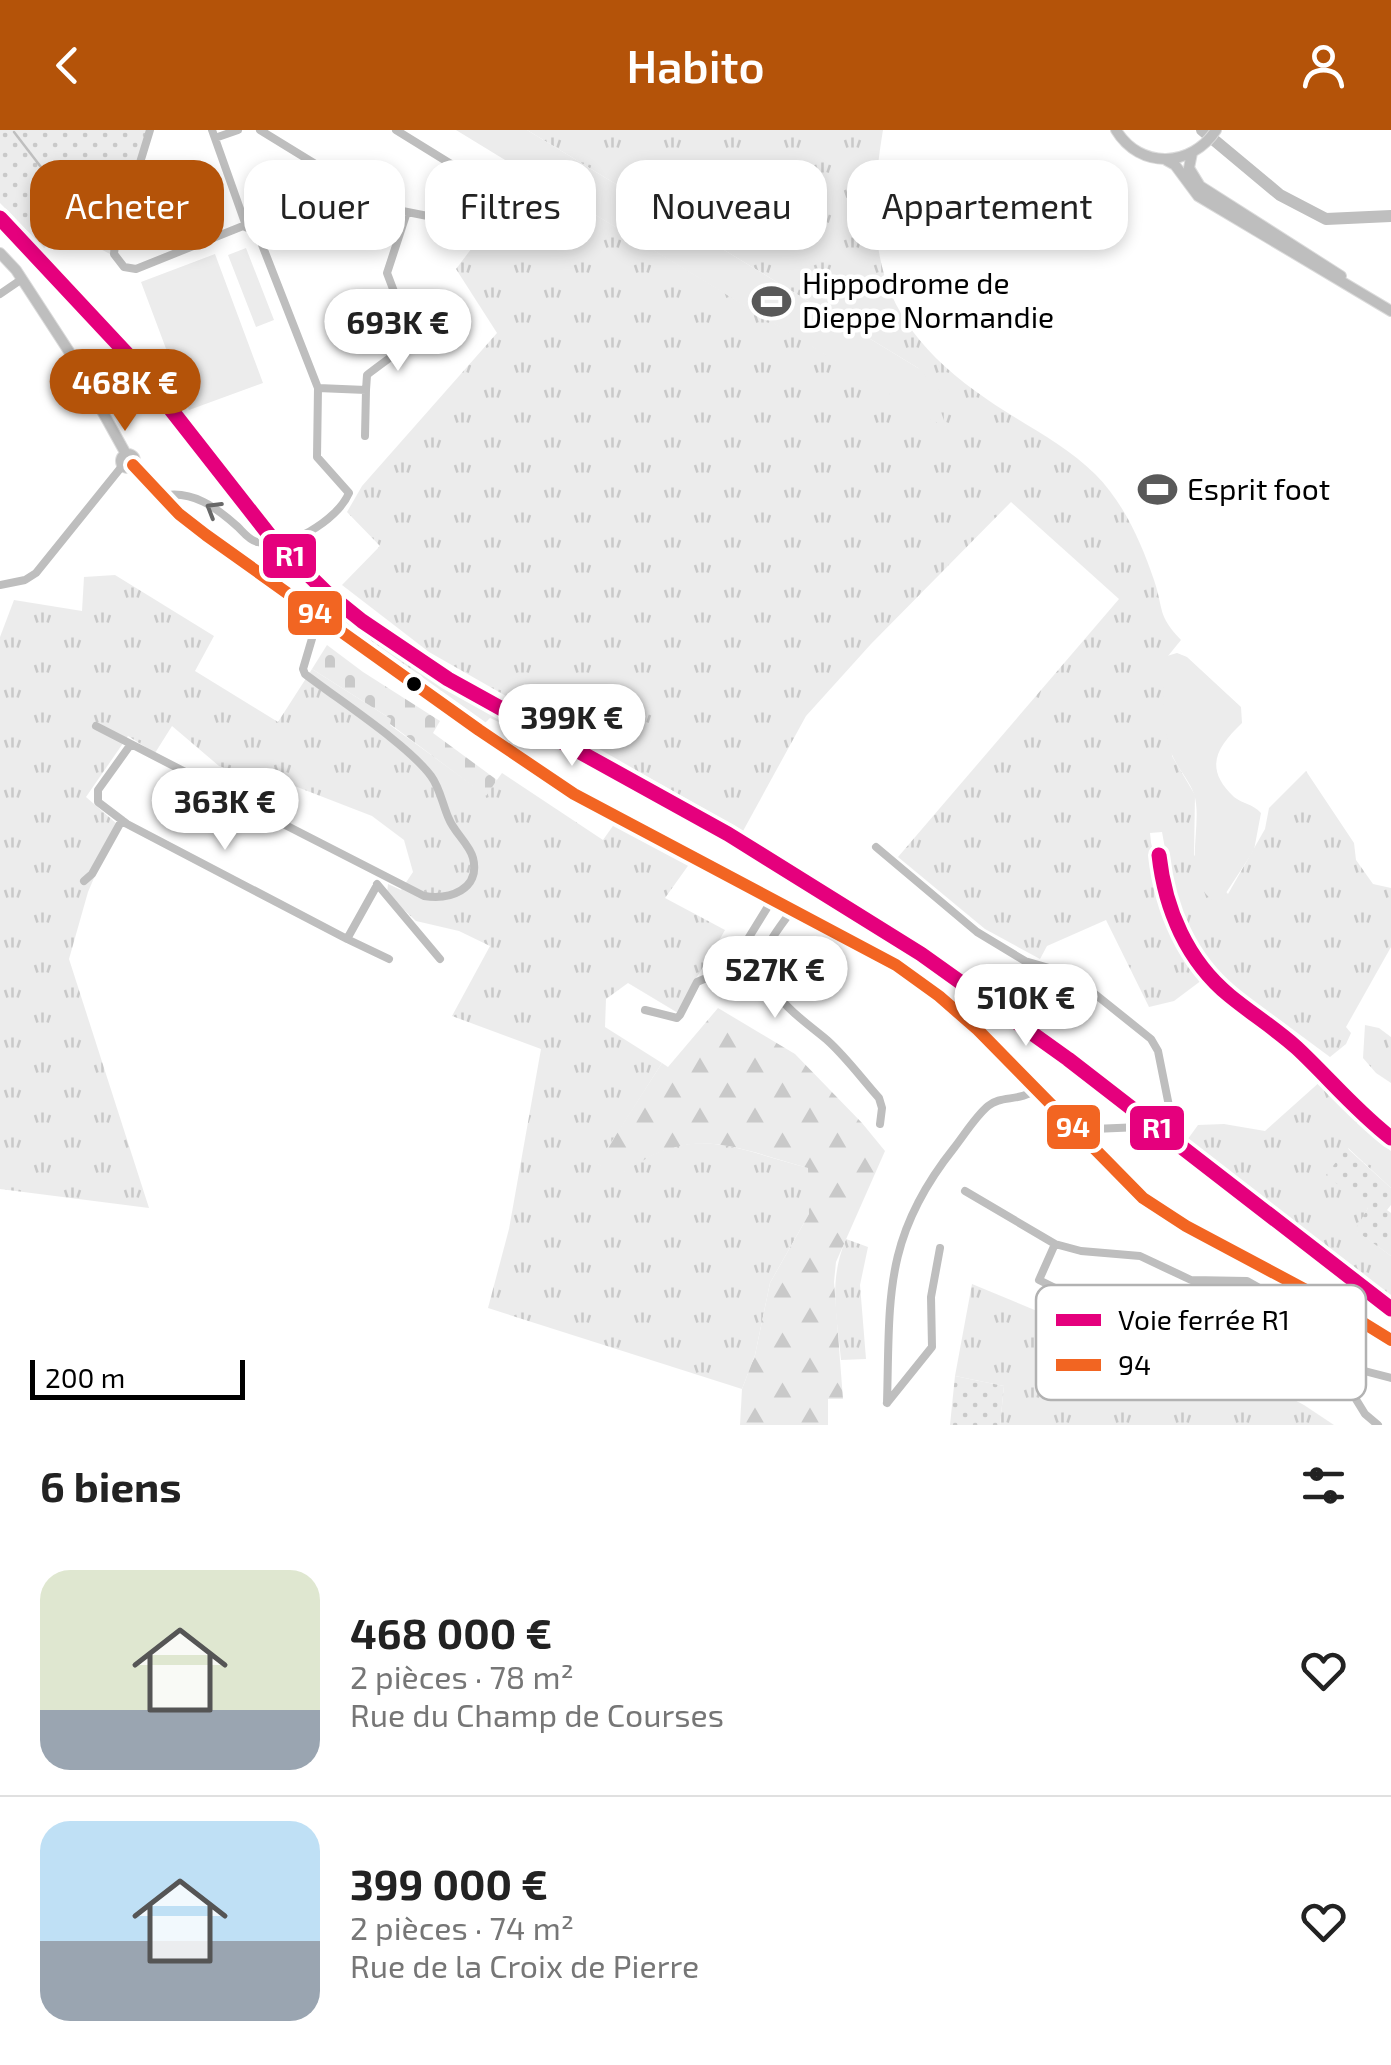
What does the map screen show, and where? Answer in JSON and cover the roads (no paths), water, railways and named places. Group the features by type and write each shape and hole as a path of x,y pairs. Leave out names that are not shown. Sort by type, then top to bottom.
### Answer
{"main road":[{"path":"1116,130 1147,158 1175,165 1198,196 1391,311"},
{"path":"1216,130 1195,151 1189,168 1200,186 1289,240 1356,290"},
{"path":"1166,160 1195,151"},
{"path":"0,252 70,353 127,462 206,535 574,794 896,965 939,996 1038,1090 1121,1178 1160,1210 1298,1285"},
{"path":"1366,1325 1391,1340"}],"street":[{"path":"150,130 115,244 114,254 124,267 136,269 244,226"},
{"path":"238,130 213,134 244,220"},
{"path":"260,130 387,208 443,220 474,181 396,130"},
{"path":"408,212 388,273 412,339"},
{"path":"160,496 179,496 214,505 251,540 260,543 312,532 340,510 349,493 317,457 318,388 262,250"},
{"path":"0,294 22,279"},
{"path":"365,436 367,375 451,313 454,304"},
{"path":"318,388 366,390"},
{"path":"0,585 25,580 36,573 127,462"},
{"path":"210,786 424,896 442,899 460,893 474,876 473,855 458,838 433,778 414,758 303,669 318,615"},
{"path":"96,726 194,776 205,773 210,786"},
{"path":"131,744 97,793 102,808 291,912 389,959"},
{"path":"194,776 192,785 196,790 210,786"},
{"path":"84,881 92,874 122,820"},
{"path":"876,847 976,932 1025,962 1070,974 1151,1039 1158,1051 1170,1111 1141,1126 1093,1129 1081,1136"},
{"path":"347,938 380,875"},
{"path":"376,887 440,960"},
{"path":"644,1010 677,1018 696,982 724,972 738,960 772,900"},
{"path":"792,910 767,951 772,987 782,1002 832,1044 879,1098 880,1124"},
{"path":"940,1248 931,1298 932,1348 887,1403 889,1298 906,1226 935,1172 987,1106 1025,1098 1038,1090"},
{"path":"965,1191 1055,1244 1081,1251 1140,1256 1191,1280 1246,1281 1253,1285"},
{"path":"1050,1285 1040,1280 1055,1244"},
{"path":"1366,1371 1391,1378"},
{"path":"1356,1400 1364,1414 1378,1425"}],"waterway":[{"path":"1202,130 1280,195 1326,219 1391,216"},
{"path":"14,132 36,160"}],"rail line":[{"name":"R1","path":"0,218 129,356 274,541 362,621 448,679 728,834 921,954 1068,1059 1360,1285"},
{"name":"R1","path":"1159,855 1173,914 1202,967 1230,996 1297,1048 1391,1138"},
{"name":"R1","path":"1366,1290 1391,1309"}],"place":[{"name":"Hippodrome de Dieppe Normandie","path":"772,301"},
{"name":"Esprit foot","path":"1157,490"}]}
